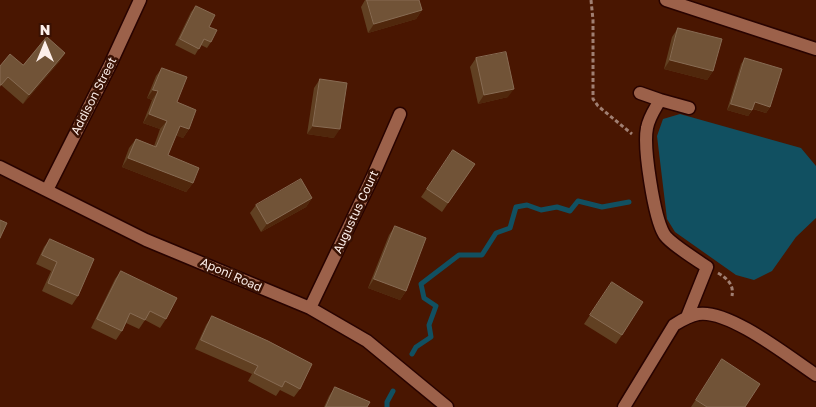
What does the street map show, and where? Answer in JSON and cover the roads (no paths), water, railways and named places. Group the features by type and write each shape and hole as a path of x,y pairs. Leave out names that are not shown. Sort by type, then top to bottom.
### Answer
{"street":[{"name":"Addison Street","path":"47,190 110,66 140,0"},
{"path":"666,0 816,49"},
{"path":"640,94 689,108"},
{"path":"660,100 649,118 645,146 657,214 665,236 707,267 693,315"},
{"name":"Augustus Court","path":"310,308 373,176 400,114"},
{"name":"Aponi Road","path":"0,168 146,240 310,308 367,341 447,407"},
{"path":"624,407 674,326 693,315 716,315 755,334 816,375"}],"water":[{"path":"680,114 801,148 816,166 816,218 796,237 772,271 754,280 736,275 675,232 667,219 657,136 663,119"}],"waterway":[{"path":"412,354 416,347 431,337 429,325 436,306 424,298 421,284 459,255 482,255 496,233 510,228 516,207 527,205 541,210 557,207 570,211 578,201 602,207 629,202"},
{"path":"387,407 387,402 393,391"}]}
